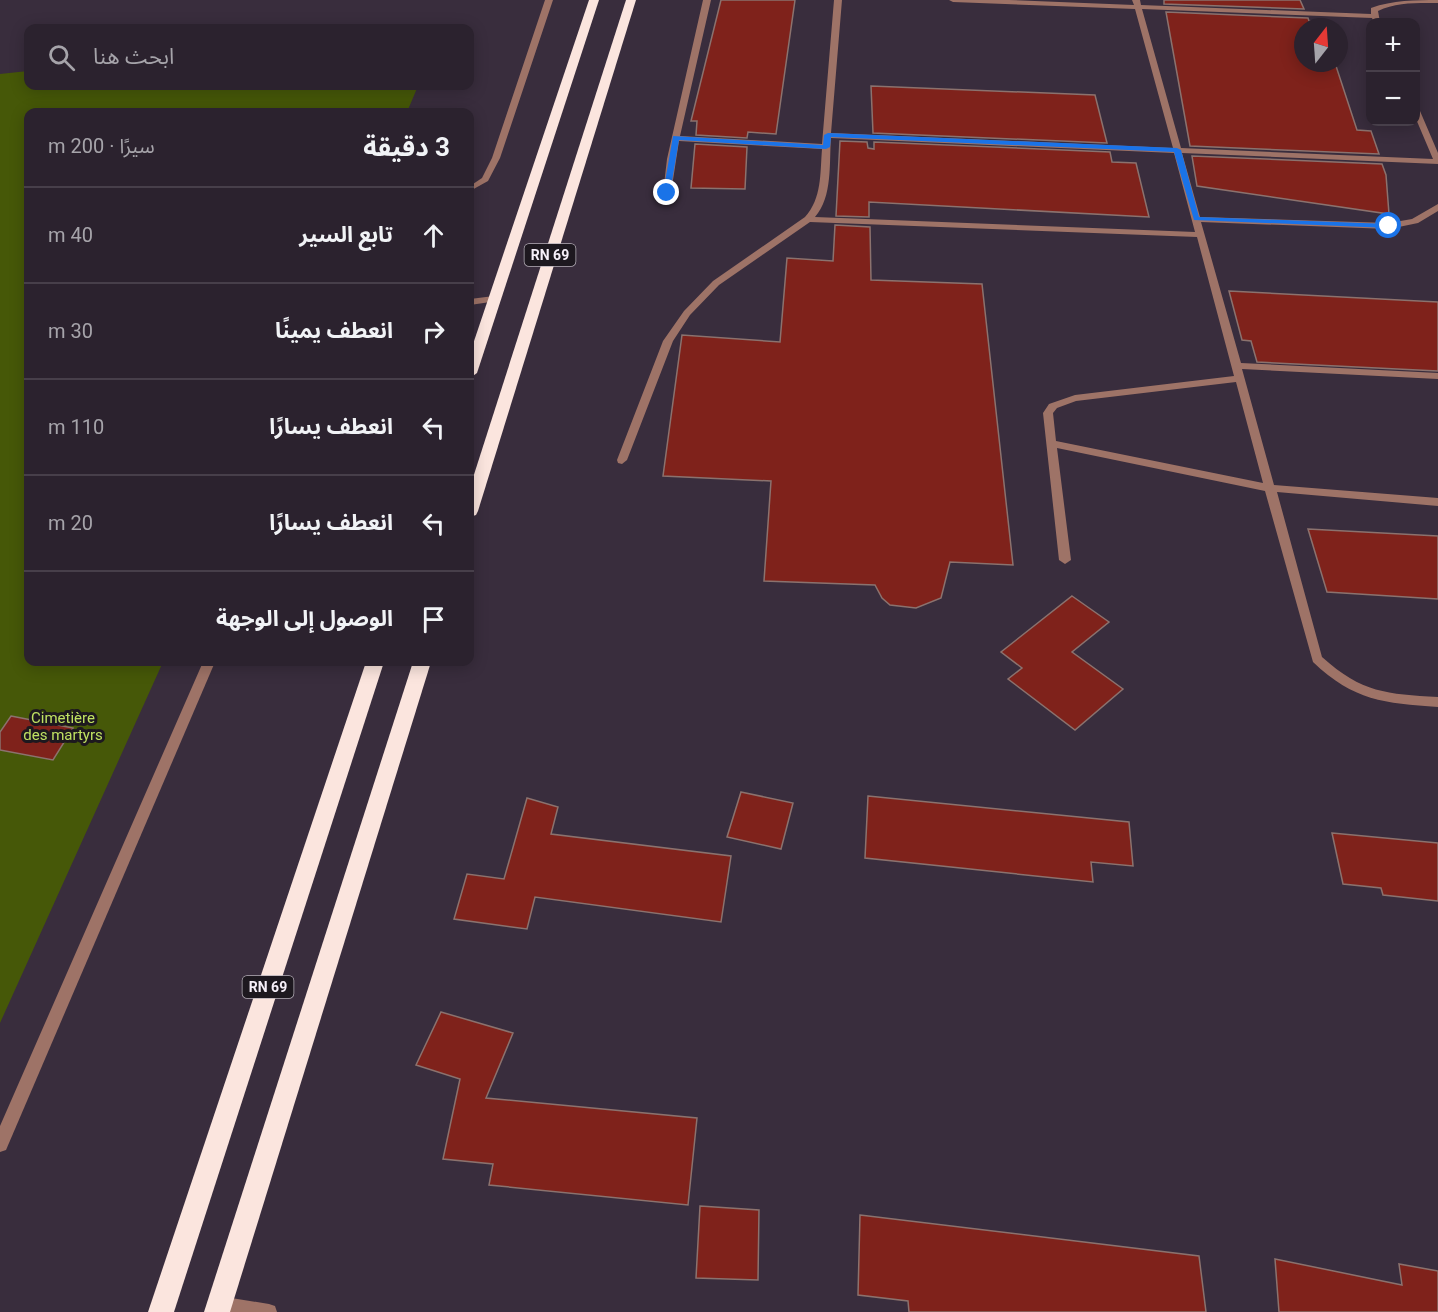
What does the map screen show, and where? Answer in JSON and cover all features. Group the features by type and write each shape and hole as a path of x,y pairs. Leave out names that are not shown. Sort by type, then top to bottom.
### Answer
{"highway":[{"name":"RN 69","path":"474,361 594,0"},
{"name":"RN 69","path":"474,498 631,0"},
{"name":"RN 69","path":"161,1312 374,666"},
{"name":"RN 69","path":"218,1308 421,666"}],"lane":[{"path":"474,186 485,179 496,158 549,0"},
{"path":"667,193 676,138 707,0"},
{"path":"622,460 668,341 687,313 716,283 808,219 817,209 822,198 838,0"},
{"path":"953,0 1137,4 1366,18"},
{"path":"1375,18 1374,10 1380,5 1400,0 1438,0"},
{"path":"1137,4 1317,659 1333,676 1353,688 1378,697 1438,702"},
{"path":"828,135 1438,162 1420,120"},
{"path":"676,138 826,147"},
{"path":"1196,219 1389,226 1415,221 1438,207"},
{"path":"808,219 1201,235"},
{"path":"474,302 494,299"},
{"path":"1236,366 1438,375"},
{"path":"1065,560 1048,413 1053,406 1062,401 1240,378"},
{"path":"1051,443 1270,488 1438,502"},
{"path":"0,1144 207,666"},
{"path":"218,1308 269,1312"}],"green space":[{"name":"Cimetière des martyrs","path":"24,71 24,90 416,90 409,108 24,108 24,666 161,666 0,1023 0,74"}],"building":[{"path":"721,0 795,0 776,134 748,132 747,138 696,135 697,121 691,121"},
{"path":"1164,0 1300,0 1304,9 1164,4"},
{"path":"1166,12 1308,18 1294,18 1294,72 1338,72 1357,130 1371,131 1379,154 1190,146"},
{"path":"871,86 1095,95 1107,143 873,133"},
{"path":"840,141 867,142 868,148 874,149 874,142 1110,152 1112,162 1136,163 1149,217 869,202 869,217 836,216"},
{"path":"695,144 747,147 745,189 691,188"},
{"path":"1192,156 1382,164 1386,175 1389,214 1197,186"},
{"path":"835,225 870,227 871,280 982,284 1013,565 950,562 941,598 916,608 890,605 882,598 875,585 764,581 771,481 663,476 682,335 780,342 787,258 833,261"},
{"path":"1229,291 1438,302 1438,371 1257,362 1251,341 1242,340"},
{"path":"1308,529 1438,536 1438,599 1327,592"},
{"path":"1072,596 1109,622 1072,652 1123,689 1075,730 1008,679 1022,668 1001,652"},
{"path":"11,716 73,728 53,760 0,750 0,732"},
{"path":"741,792 793,803 781,849 727,837"},
{"path":"868,796 1129,822 1133,866 1091,862 1093,882 865,858"},
{"path":"527,798 558,807 551,834 731,856 721,922 535,897 527,929 454,919 467,874 504,879"},
{"path":"1332,833 1438,843 1438,901 1383,895 1381,888 1343,884"},
{"path":"441,1012 513,1033 486,1098 697,1118 688,1205 489,1185 493,1164 443,1159 460,1079 416,1065"},
{"path":"700,1206 759,1210 758,1280 696,1278"},
{"path":"860,1215 1199,1256 1206,1312 909,1312 908,1301 858,1295"},
{"path":"1275,1259 1402,1285 1399,1264 1438,1271 1438,1312 1279,1312"}],"route":[{"path":"667,193 676,138 826,147 828,135 1177,150 1196,219 1389,226"}]}
